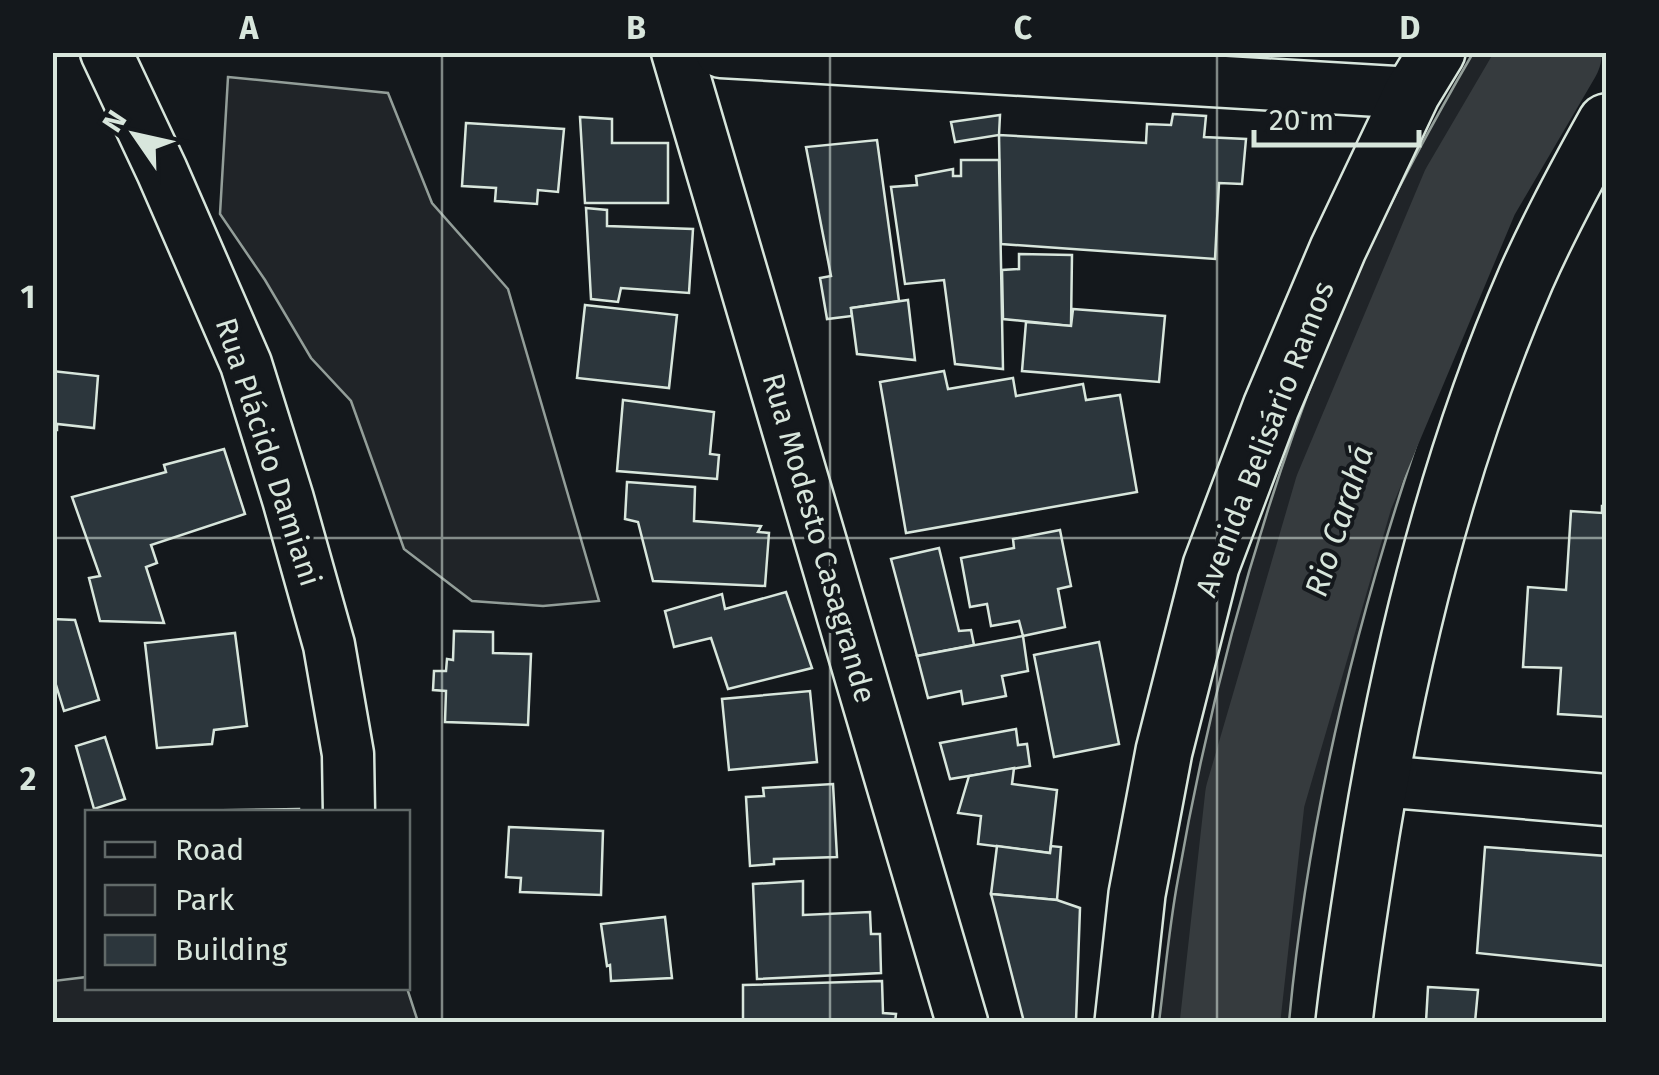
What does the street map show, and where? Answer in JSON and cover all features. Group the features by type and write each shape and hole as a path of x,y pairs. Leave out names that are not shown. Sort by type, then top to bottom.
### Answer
{"main road":[{"name":"Avenida Belisário Ramos","path":"1124,1022 1137,894 1164,751 1211,566 1323,284 1424,73"},
{"path":"1344,1022 1350,961 1380,781 1408,638 1448,490 1527,276 1599,151"}],"street":[{"name":"Rua Plácido Damiani","path":"106,52 246,364 329,644 348,754 348,810"},
{"name":"Rua Modesto Casagrande","path":"676,52 962,1022"},
{"path":"721,52 1424,73"},
{"path":"1380,781 1606,800"}],"green space":[{"path":"1473,53 1595,53 1488,259 1446,361 1383,548 1347,681 1318,816 1289,1022 1159,1022 1190,812 1255,550 1297,422 1354,280"},
{"path":"228,77 388,93 432,203 508,289 599,601 543,606 472,601 404,549 351,401 311,358 220,214"},
{"path":"85,977 85,990 408,990 418,1022 53,1022 53,981"}],"building":[{"path":"1173,114 1206,116 1204,137 1246,139 1242,184 1219,183 1215,259 1001,244 999,135 1146,143 1147,124 1171,125"},
{"path":"1000,115 999,135 955,142 951,122"},
{"path":"580,117 612,119 612,143 668,143 668,203 585,203"},
{"path":"466,123 564,129 558,192 538,190 537,204 495,201 496,188 462,186"},
{"path":"877,140 899,301 851,308 852,316 827,319 820,278 831,276 806,147"},
{"path":"961,160 999,160 1003,369 955,364 944,280 905,284 891,187 917,185 916,176 953,169 953,176 961,176"},
{"path":"586,208 607,210 607,226 693,229 689,293 621,288 618,302 591,299"},
{"path":"1019,254 1072,255 1071,326 1003,319 1002,270 1019,269"},
{"path":"908,300 915,360 857,354 851,308"},
{"path":"585,305 677,315 669,388 577,378"},
{"path":"1073,309 1165,316 1159,382 1022,371 1026,322 1071,326"},
{"path":"52,371 98,376 94,428 57,424 57,430 52,430"},
{"path":"944,371 948,389 1013,378 1016,396 1083,384 1086,400 1120,395 1137,492 906,533 880,382"},
{"path":"623,400 714,412 710,454 719,455 717,479 617,471"},
{"path":"224,449 245,514 151,545 157,563 146,567 164,623 100,621 89,578 100,576 72,497 166,472 164,465"},
{"path":"627,482 695,487 694,521 761,526 758,532 769,533 765,586 653,581 638,522 625,519"},
{"path":"1602,506 1606,506 1606,717 1558,714 1561,668 1523,667 1528,587 1566,590 1571,511 1602,513"},
{"path":"1060,530 1071,586 1058,589 1065,627 1023,636 1019,621 991,626 987,604 970,607 961,558 1014,548 1013,539"},
{"path":"939,548 959,631 971,630 974,645 917,656 891,559"},
{"path":"786,592 812,668 728,689 711,638 674,647 665,611 722,594 725,609"},
{"path":"52,619 75,620 99,700 64,711 52,672"},
{"path":"454,631 493,632 493,653 531,654 528,725 445,722 446,691 433,690 434,671 446,671 447,659 453,660"},
{"path":"235,633 247,726 214,730 212,744 157,748 145,643"},
{"path":"1023,636 1028,671 1002,676 1006,696 963,704 961,691 928,698 917,656"},
{"path":"1099,642 1119,744 1054,757 1034,655"},
{"path":"810,691 817,762 729,770 722,699"},
{"path":"1016,729 1018,745 1027,744 1030,766 950,779 940,743"},
{"path":"105,737 125,799 94,809 76,746"},
{"path":"1014,768 1012,784 1057,790 1050,853 978,844 981,816 958,813 969,776"},
{"path":"833,784 837,857 774,859 774,864 750,866 746,797 764,796 763,788"},
{"path":"509,827 603,831 601,895 520,892 521,878 506,877"},
{"path":"997,846 1050,853 1051,846 1061,847 1057,900 991,894"},
{"path":"1485,847 1606,856 1606,966 1477,953"},
{"path":"803,881 803,915 870,912 871,934 880,934 881,973 757,979 753,884"},
{"path":"991,894 1057,900 1080,908 1076,1022 1024,1022"},
{"path":"665,917 672,978 611,981 601,924"},
{"path":"882,981 883,1013 896,1014 895,1022 743,1022 743,985"},
{"path":"1428,987 1478,990 1475,1022 1426,1022"}],"waterway":[{"name":"Rio Carahá","path":"1230,1022 1255,797 1344,492 1470,192 1552,52"}]}
